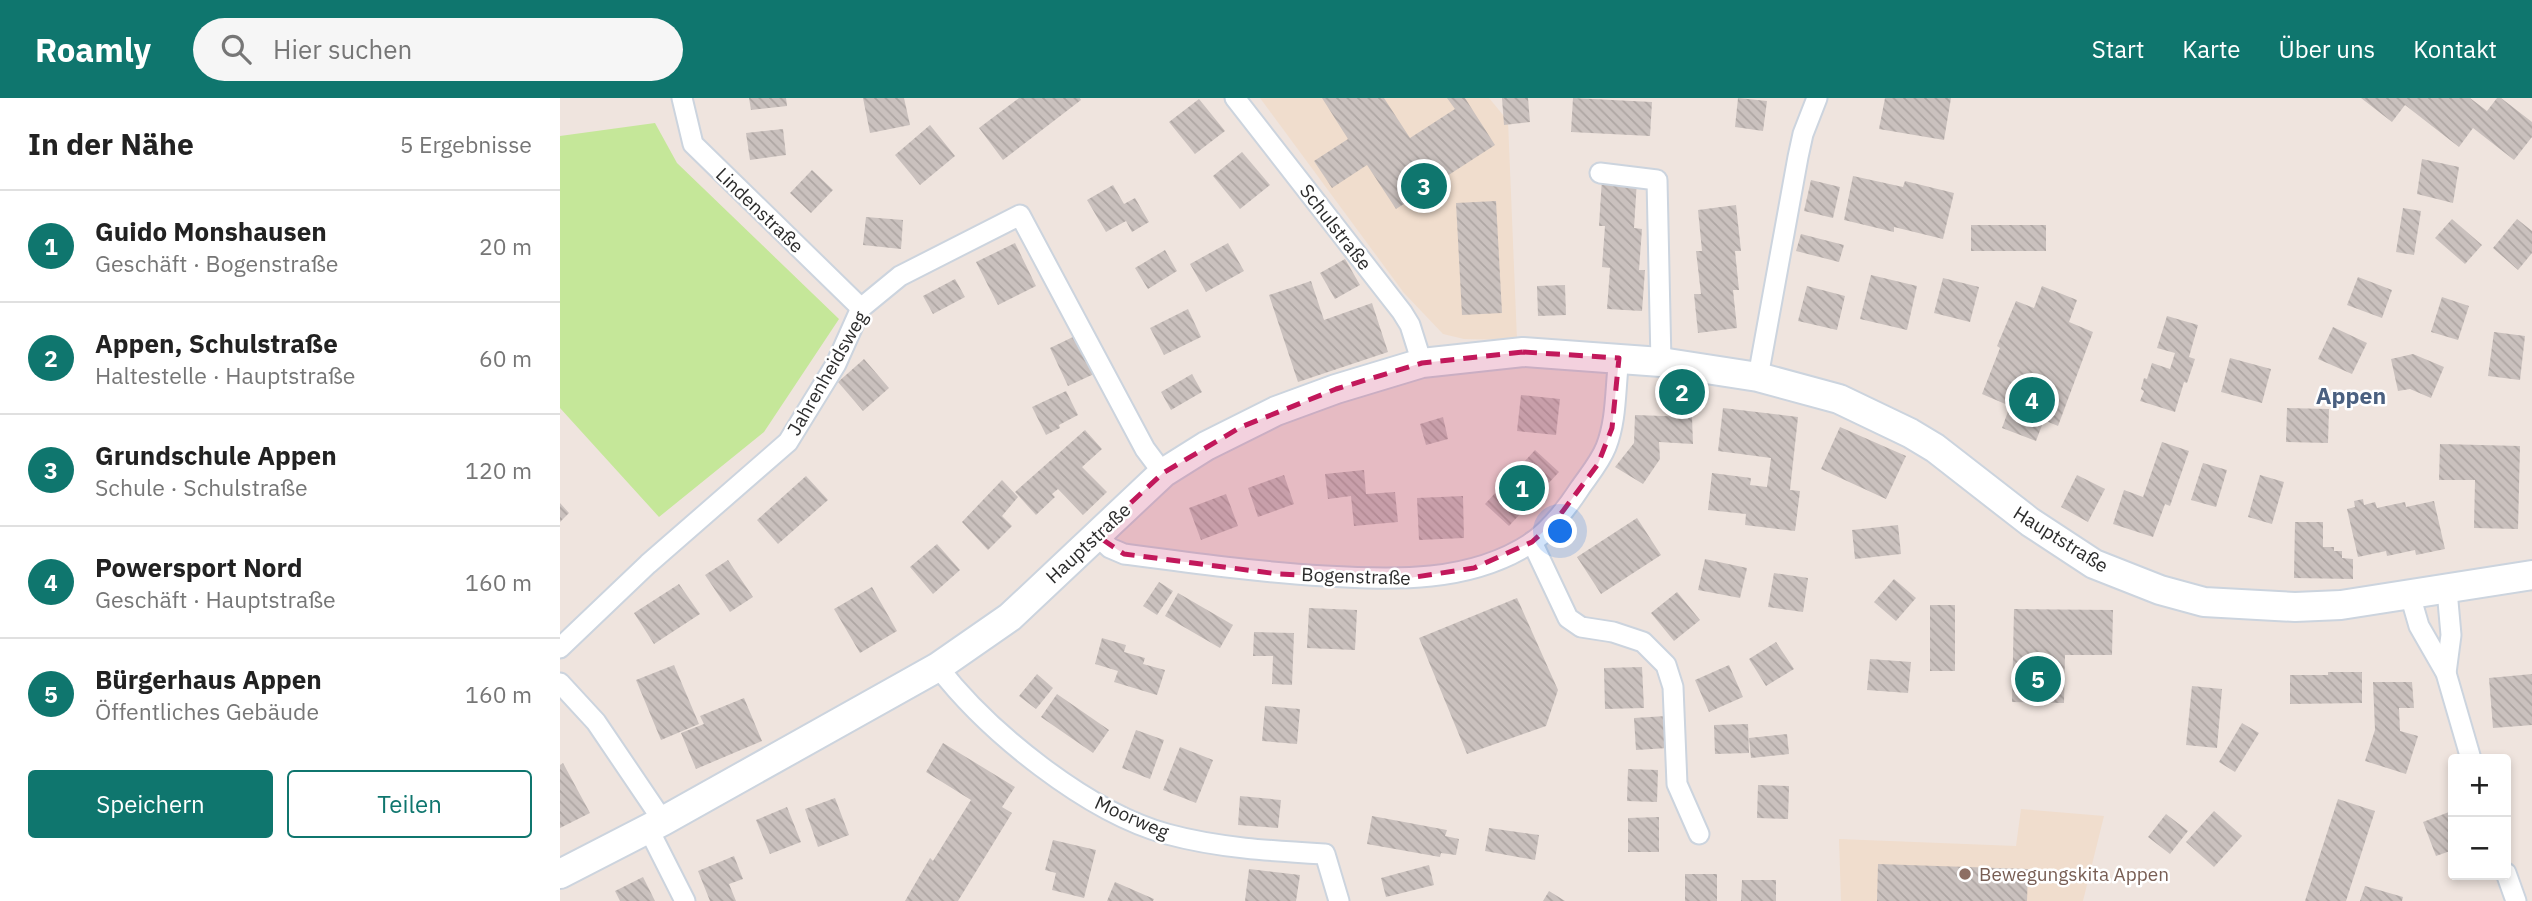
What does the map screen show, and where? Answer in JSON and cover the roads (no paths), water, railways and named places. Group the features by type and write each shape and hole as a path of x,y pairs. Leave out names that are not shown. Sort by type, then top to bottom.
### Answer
{"main road":[{"name":"Hauptstraße","path":"560,874 655,825 938,667 1010,617 1163,473 1241,427 1276,411 1336,389 1422,363 1523,352 1619,358 1758,377 1839,399 1935,448 2030,522 2094,564 2161,590 2204,602 2295,607 2341,605 2532,575"}],"street":[{"name":"Lindenstraße","path":"682,98 693,144 861,308"},
{"name":"Schulstraße","path":"1235,98 1402,312 1410,325 1422,363"},
{"path":"1758,377 1803,134 1817,98"},
{"path":"1600,173 1657,180 1661,362"},
{"name":"Jahrenheidsweg","path":"560,648 648,564 788,442 836,364 861,308 900,276 1020,215 1144,449 1163,473"},
{"name":"Bogenstraße","path":"1096,535 1110,548 1124,554 1278,574 1396,580 1426,578 1474,568 1497,560 1532,542 1569,505 1598,464 1605,448 1615,406 1619,358"},
{"path":"1532,542 1569,618 1581,627 1613,632 1643,642 1666,664 1674,687 1677,784 1699,834"},
{"path":"2446,673 2451,645 2447,590"},
{"path":"2410,595 2419,626 2446,673 2470,754"},
{"name":"Moorweg","path":"938,667 970,704 1008,740 1044,769 1104,807 1164,833 1196,841 1325,854 1339,901"},
{"path":"560,683 596,722 655,825 685,901"},
{"path":"2508,880 2516,901"}],"place":[{"name":"Grundschule Appen","path":"1424,186"},
{"name":"Appen, Schulstraße","path":"1682,392"},
{"name":"Powersport Nord","path":"2032,400"},
{"name":"Guido Monshausen","path":"1522,488"},
{"name":"Bürgerhaus Appen","path":"2038,679"},
{"name":"Bewegungskita Appen","path":"1965,874"}],"district":[{"name":"Appen","path":"2351,396"}]}
